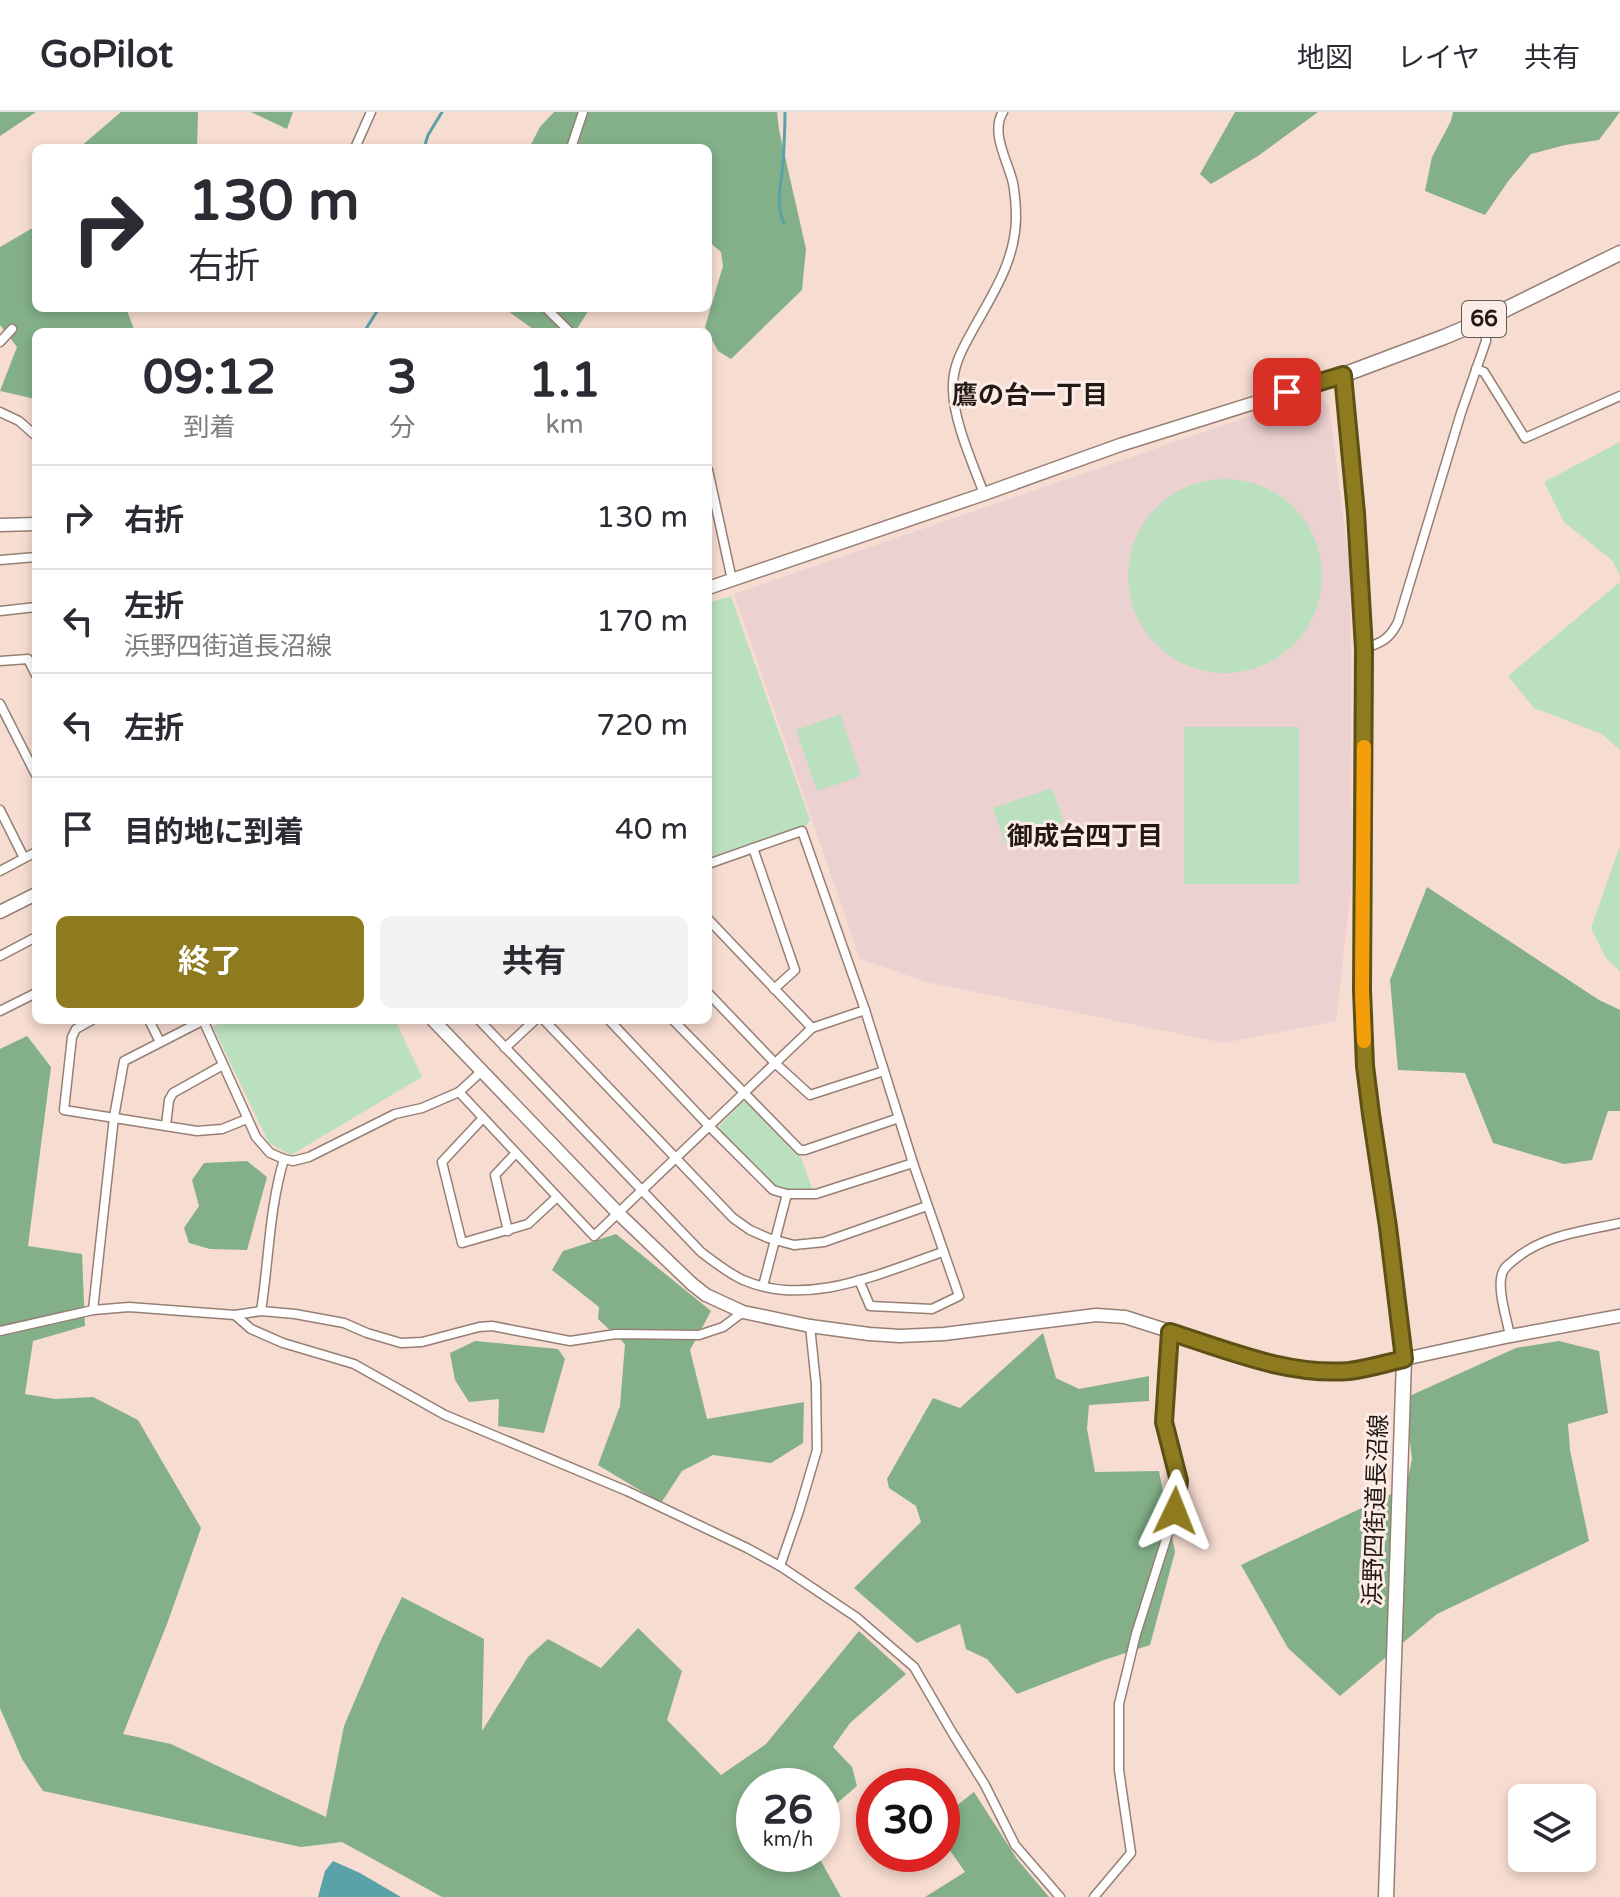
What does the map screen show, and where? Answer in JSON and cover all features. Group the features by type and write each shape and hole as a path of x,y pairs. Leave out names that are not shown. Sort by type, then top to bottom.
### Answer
{"main road":[{"name":"66","path":"1343,375 1482,321 1620,253"},
{"name":"浜野四街道長沼線","path":"1343,375 1356,513 1364,649 1362,990 1365,1066 1404,1359 1386,1897"}],"street":[{"path":"357,144 371,112"},
{"path":"572,144 583,112"},
{"path":"984,494 954,410 952,385 958,359 1005,271 1015,238 1013,182 1000,143 999,114"},
{"path":"550,312 566,328"},
{"path":"1364,649 1385,641 1398,622 1452,441 1486,341 1482,321"},
{"path":"0,342 12,329"},
{"path":"1476,369 1484,372 1525,438 1620,396"},
{"path":"712,587 1120,445 1343,375"},
{"path":"0,412 19,421 32,432"},
{"path":"712,488 732,580"},
{"path":"0,525 32,524"},
{"path":"0,560 32,557"},
{"path":"0,611 32,607"},
{"path":"0,661 28,659 32,667"},
{"path":"0,704 32,767"},
{"path":"0,810 24,858"},
{"path":"712,863 802,831 865,1010 959,1296 932,1309 870,1306 859,1280"},
{"path":"753,848 795,970 774,989"},
{"path":"0,871 32,854"},
{"path":"0,912 32,896"},
{"path":"712,923 812,1028"},
{"path":"0,956 32,939"},
{"path":"0,1011 32,995"},
{"path":"712,997 810,1095 884,1071"},
{"path":"459,1092 594,1236 812,1028 865,1010"},
{"path":"85,1024 76,1029 72,1037 64,1110 197,1131 222,1129 247,1119"},
{"path":"151,1024 160,1042"},
{"path":"93,1310 114,1117 124,1061 195,1024"},
{"path":"205,1024 262,1146 270,1153 293,1161 309,1157 395,1114 422,1108 459,1092 483,1070"},
{"path":"437,1024 618,1213 692,1284 706,1295 743,1312 810,1326 900,1336 944,1334 1096,1315 1125,1317 1266,1362 1307,1370 1349,1371 1620,1316"},
{"path":"483,1024 701,1252 743,1280 799,1291 830,1288 943,1252"},
{"path":"505,1048 531,1024"},
{"path":"548,1024 675,1159 733,1218 750,1230 794,1245 824,1242 927,1206"},
{"path":"613,1024 773,1190 787,1194 816,1194 913,1163"},
{"path":"677,1024 800,1150 899,1118"},
{"path":"166,1125 169,1100 173,1093 223,1065"},
{"path":"483,1118 442,1162 462,1243 528,1224 557,1197"},
{"path":"508,1231 495,1175 516,1153"},
{"path":"261,1311 272,1207 284,1159"},
{"path":"763,1286 787,1194"},
{"path":"1510,1336 1500,1287 1504,1269 1528,1249 1562,1236 1620,1223"},
{"path":"0,1331 93,1310 129,1307 235,1315 261,1311 320,1318 401,1343 422,1342 492,1326 570,1341 616,1334 699,1335 723,1327 743,1312"},
{"path":"235,1315 251,1329 283,1343 354,1364 445,1415 627,1491 780,1566 856,1617 914,1667 985,1785 1015,1845 1060,1897"},
{"path":"780,1566 817,1450 816,1384 810,1326"},
{"path":"1094,1897 1131,1853 1119,1770 1119,1704 1136,1634 1175,1511 1179,1481 1164,1422 1170,1332"}],"shaded area":[{"path":"1316,395 1329,405 1350,572 1352,879 1336,1021 1224,1043 927,982 860,959 734,594"}],"green space":[{"path":"0,112 36,112 0,136"},
{"path":"121,112 198,112 197,144 84,144"},
{"path":"251,112 293,112 287,129"},
{"path":"554,112 777,112 806,249 802,290 731,359 718,351 712,340 712,328 705,327 712,312 723,266 721,252 712,244 712,144 531,144 540,127"},
{"path":"1235,112 1318,112 1258,156 1211,184 1200,174"},
{"path":"1453,112 1620,112 1599,140 1531,154 1485,215 1425,191 1432,157"},
{"path":"32,228 32,312 128,312 134,328 32,328 32,399 0,391 17,347 0,325 0,247"},
{"path":"510,312 588,312 578,328 532,328"},
{"path":"1620,442 1620,576 1613,561 1564,522 1544,482"},
{"path":"1225,479 1262,486 1294,507 1315,539 1322,576 1315,613 1294,645 1262,666 1225,673 1188,666 1156,645 1135,613 1128,576 1135,539 1156,507 1188,486"},
{"path":"1620,582 1620,750 1602,734 1534,708 1508,676"},
{"path":"731,596 810,820 805,827 712,861 712,602"},
{"path":"840,714 861,776 817,791 796,730"},
{"path":"1184,727 1299,727 1299,884 1184,884"},
{"path":"1052,788 1064,822 1005,843 993,808"},
{"path":"1620,846 1620,971 1606,958 1591,928"},
{"path":"1427,887 1599,1000 1620,1010 1620,1111 1608,1111 1592,1160 1564,1164 1493,1143 1465,1073 1398,1070 1390,980"},
{"path":"219,1024 397,1024 422,1077 291,1155 269,1143 213,1027"},
{"path":"27,1036 51,1067 28,1246 82,1254 85,1326 33,1341 25,1394 55,1399 93,1397 138,1420 201,1528 123,1734 171,1744 326,1817 344,1726 402,1597 484,1639 482,1731 528,1657 548,1639 601,1668 638,1628 682,1671 667,1720 721,1775 766,1744 859,1631 906,1674 850,1723 833,1747 852,1767 856,1787 840,1801 840,1768 736,1768 736,1872 827,1872 841,1897 442,1897 342,1842 301,1847 43,1791 22,1759 0,1708 0,1049"},
{"path":"743,1102 749,1102 800,1155 813,1191 783,1188 771,1182 749,1164 719,1131 720,1125"},
{"path":"247,1161 267,1177 247,1250 210,1249 189,1243 184,1228 199,1206 192,1180 204,1163"},
{"path":"616,1234 711,1311 690,1350 707,1419 804,1402 803,1443 771,1463 713,1455 682,1471 661,1503 598,1465 620,1406 625,1344 598,1319 599,1307 552,1270 563,1251"},
{"path":"1043,1333 1056,1378 1079,1389 1149,1376 1149,1401 1089,1405 1087,1429 1095,1472 1159,1471 1175,1552 1150,1645 1017,1694 987,1659 966,1649 960,1624 917,1643 854,1588 921,1522 916,1506 889,1488 887,1479 933,1398 960,1408"},
{"path":"475,1341 558,1349 565,1359 544,1433 498,1426 499,1399 469,1402 455,1380 450,1353"},
{"path":"1559,1341 1599,1351 1608,1413 1568,1424 1570,1450 1589,1541 1437,1614 1340,1696 1288,1648 1241,1565 1406,1487 1412,1459 1405,1398 1516,1348"},
{"path":"974,1792 1017,1859 1049,1897 925,1897 965,1872 960,1865 960,1803"}],"water":[{"path":"333,1861 401,1897 318,1897 325,1871"}],"waterway":[{"path":"425,144 442,112"},
{"path":"784,223 779,202 785,112"},
{"path":"366,328 376,312"}],"slow traffic":[{"path":"1364,747 1364,1041"}],"district":[{"name":"鷹の台一丁目","path":"1030,395"},
{"name":"御成台四丁目","path":"1085,836"}],"route":[{"path":"1175,1511 1179,1481 1164,1422 1170,1332 1266,1362 1307,1370 1349,1371 1404,1359 1365,1066 1362,990 1364,649 1356,513 1343,375 1287,392"}]}
